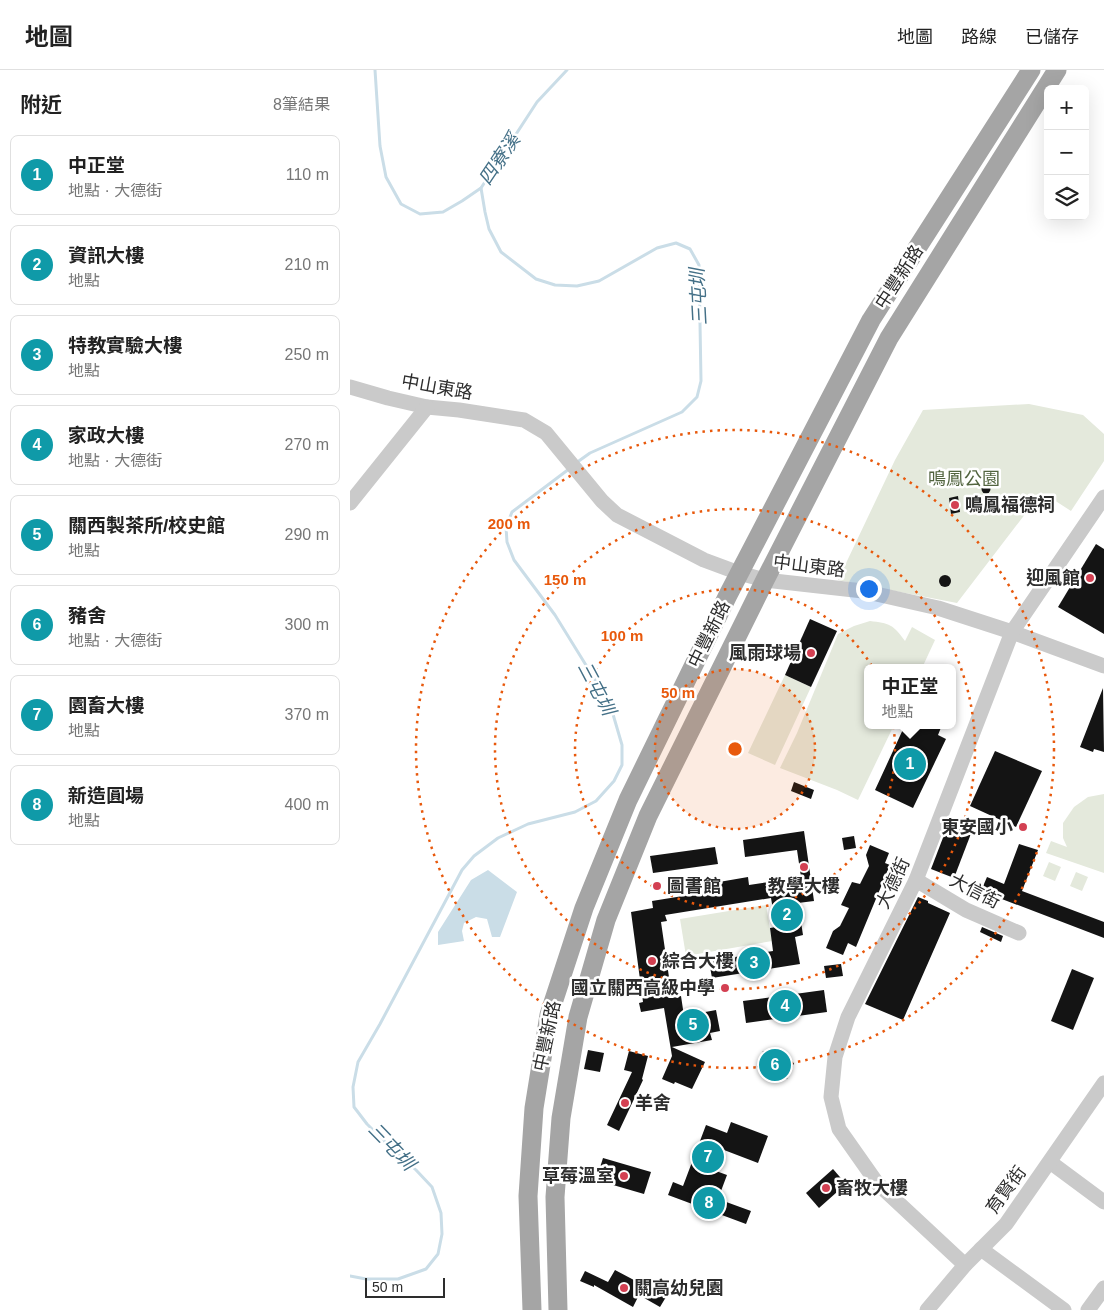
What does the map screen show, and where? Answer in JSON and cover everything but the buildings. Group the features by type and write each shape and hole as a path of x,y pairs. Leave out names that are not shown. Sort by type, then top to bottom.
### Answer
{"main road":[{"name":"中豐新路","path":"532,1310 528,1196 534,1108 549,1015 584,908 628,800 739,573 871,320 1032,70"},
{"name":"中豐新路","path":"558,1310 554,1197 561,1118 578,1018 606,920 648,816 765,580 889,338 1057,70"}],"street":[{"name":"中山東路","path":"350,387 427,407 524,420 546,432 585,482 617,515 704,560 739,573 765,580 862,591 938,608 1012,632 1104,666"},
{"path":"350,502 427,407"},
{"name":"大德街","path":"964,1265 877,1183 840,1129 831,1097 835,1057 848,1017 916,880 1012,632 1104,497"},
{"name":"大信街","path":"916,880 966,910 1019,933"},
{"name":"育賢街","path":"927,1310 964,1265 1006,1224 1104,1083"},
{"path":"1050,1162 1104,1202"},
{"path":"981,1249 1064,1310"},
{"path":"1088,1310 1104,1288"}],"green space":[{"name":"鳴鳳公園","path":"1029,404 1083,415 1104,434 1104,461 1071,511 1054,500 1046,508 1029,509 957,603 838,580 895,460 923,410"},
{"path":"870,621 882,623 898,631 905,641 912,627 935,640 924,664 864,664 864,729 892,729 858,800 780,768 797,733 838,634"},
{"path":"785,675 811,687 775,765 748,753"},
{"path":"1104,794 1104,873 1046,853 1051,841 1067,847 1063,838 1063,823 1074,807 1088,797"},
{"path":"1049,862 1061,867 1055,881 1043,876"},
{"path":"1076,872 1088,877 1082,891 1070,886"},
{"path":"766,905 772,941 686,956 680,919"}],"water":[{"path":"488,870 517,892 500,937 492,937 487,919 476,917 464,923 462,931 464,941 438,945 438,932 471,880"}],"waterway":[{"name":"四寮溪","path":"375,70 380,146 386,177 401,204 420,214 443,212 481,188 537,102 567,70"},
{"name":"三屯圳","path":"481,188 489,229 501,252 536,279 555,285 577,286 599,281 657,248 676,243 690,249 699,265 701,381 697,397 682,412 590,453 576,463"},
{"name":"三屯圳","path":"350,1276 366,1279 398,1279 426,1269 438,1254 442,1234 441,1213 432,1187 367,1124 354,1107 353,1087 358,1062 462,870 474,856 498,838 528,824 575,812 596,801 614,781 622,765 622,745 610,704 555,615 514,560 507,542 506,527 512,512 569,469"}],"place":[{"name":"鳴鳳福德祠","path":"955,505"},
{"name":"迎風館","path":"1090,578"},
{"name":"風雨球場","path":"811,653"},
{"name":"中正堂","path":"910,764"},
{"name":"東安國小","path":"1023,827"},
{"name":"教學大樓","path":"804,867"},
{"name":"圖書館","path":"657,886"},
{"name":"資訊大樓","path":"787,915"},
{"name":"綜合大樓","path":"652,961"},
{"name":"特教實驗大樓","path":"754,963"},
{"name":"國立關西高級中學","path":"725,988"},
{"name":"家政大樓","path":"785,1006"},
{"name":"關西製茶所/校史館","path":"693,1025"},
{"name":"豬舍","path":"775,1065"},
{"name":"羊舍","path":"625,1103"},
{"name":"園畜大樓","path":"708,1157"},
{"name":"草莓溫室","path":"624,1176"},
{"name":"畜牧大樓","path":"826,1188"},
{"name":"新造圓場","path":"709,1203"},
{"name":"關高幼兒園","path":"624,1288"}]}
